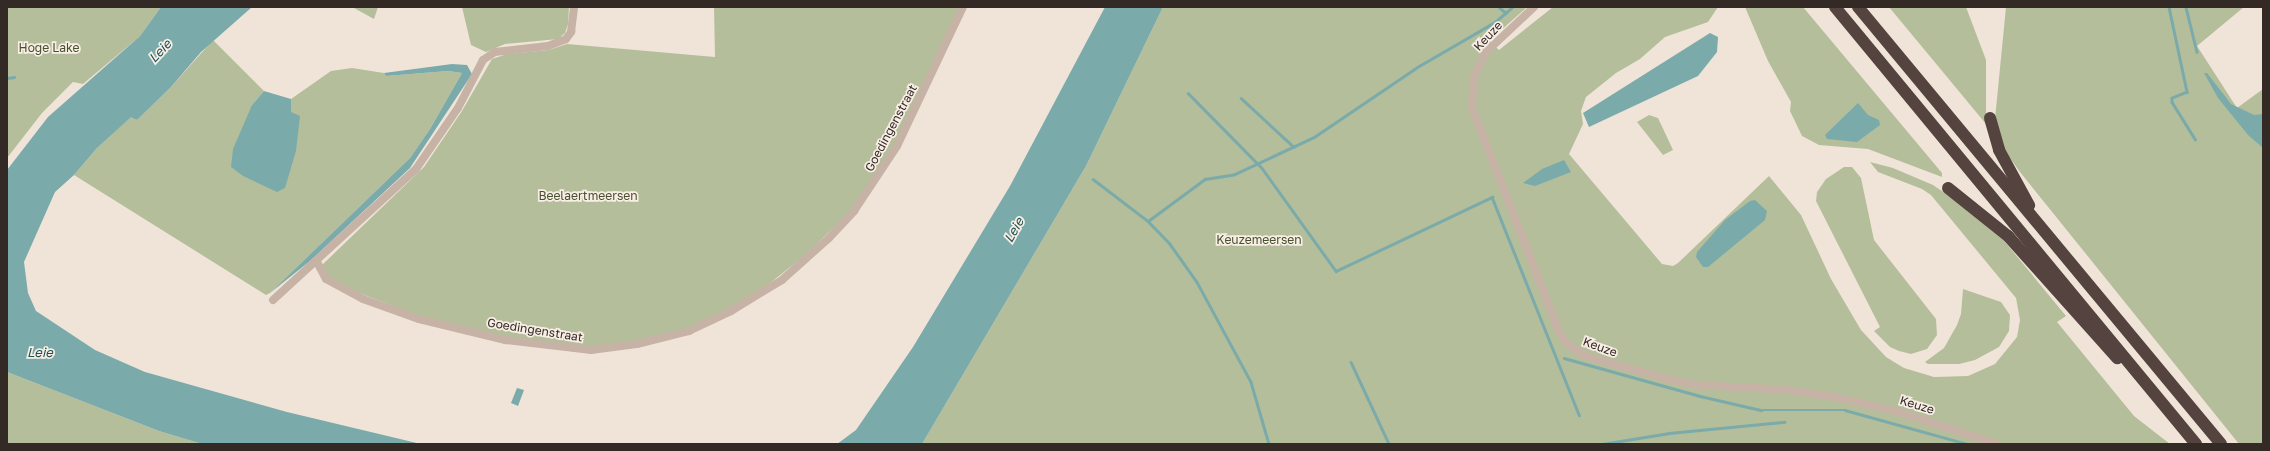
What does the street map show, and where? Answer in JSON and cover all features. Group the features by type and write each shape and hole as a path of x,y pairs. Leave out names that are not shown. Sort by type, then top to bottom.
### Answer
{"highway":[{"path":"1835,7 2196,444"},
{"path":"1858,7 2221,444"},
{"path":"1990,118 1999,150 2039,226"},
{"path":"1948,188 2008,236 2092,334 2171,413"}],"street":[{"path":"273,300 317,262 416,169 458,108 483,60 495,52 548,46 562,41 571,32 574,7"},
{"name":"Goedingenstraat","path":"317,262 326,279 363,299 419,319 505,340 591,350 637,344 689,331 731,311 782,280 829,238 854,211 897,146 963,7"},
{"name":"Keuze","path":"1534,7 1485,53 1474,77 1472,108 1559,330 1566,343 1585,356 1671,380 1696,385 1786,390 1835,397 1899,412 1997,444"}],"green space":[{"name":"Hoge Lake","path":"7,7 161,7 140,36 83,84 73,82 42,113 7,158"},
{"path":"354,7 378,7 374,19"},
{"path":"462,7 569,7 568,24 565,33 558,39 505,44 486,52 471,45"},
{"name":"Beelaertmeersen","path":"714,7 960,7 890,156 853,209 804,256 759,292 731,309 688,328 608,347 573,346 509,339 420,316 346,288 325,274 321,266 424,167 462,111 492,59 507,54 549,50 567,44 715,57"},
{"name":"Keuzemeersen","path":"1163,7 1527,7 1489,41 1499,50 1553,7 1718,7 1708,22 1665,37 1640,59 1616,73 1586,97 1581,111 1583,124 1569,154 1662,264 1673,266 1678,263 1769,176 1801,215 1831,279 1861,330 1886,357 1904,368 1934,377 1968,376 1995,364 2017,337 2020,320 2016,298 1931,195 1922,189 1878,172 1870,162 1893,168 1933,185 1955,200 2001,237 2066,316 2057,322 2134,416 2170,444 922,444 1086,166"},
{"path":"1745,7 1803,7 1942,173 1942,177 1868,149 1819,145 1802,136 1790,111 1791,102 1768,61"},
{"path":"1889,7 1966,7 1986,60 1986,124"},
{"path":"2006,7 2244,7 2197,46 2237,108 2263,89 2263,444 2239,444 2020,172 2000,144 1995,119"},
{"path":"213,40 264,91 252,105 291,112 291,99 331,71 352,68 384,73 386,76 448,71 462,73 430,129 410,158 270,293 266,295 74,175 97,148 131,116 137,120 171,87"},
{"path":"1649,115 1658,118 1673,150 1663,155 1637,122"},
{"path":"1844,167 1852,167 1861,178 1874,240 1936,319 1937,335 1927,349 1911,354 1899,351 1890,347 1874,331 1880,327 1816,201 1817,192 1826,179"},
{"path":"1963,289 2001,302 2010,315 2009,331 1999,347 1975,360 1959,364 1928,364 1925,362 1944,348 1957,325 1961,314"},
{"path":"7,372 159,431 202,444 7,444"}],"water":[{"name":"Leie","path":"161,7 252,7 201,52 171,87 137,120 131,117 97,148 74,175 55,192 24,262 28,293 36,311 95,350 145,372 287,412 421,444 202,444 159,431 7,372 7,170 48,117 140,36"},
{"name":"Leie","path":"1105,7 1163,7 1086,166 922,444 837,444 856,430 913,347 1010,186"},
{"path":"1710,33 1718,37 1717,52 1698,76 1589,127 1583,113"},
{"path":"452,64 467,65 472,74 410,168 310,261 270,293 410,158 430,129 462,73 448,71 386,76 384,73"},
{"path":"2204,73 2207,73 2231,104 2254,115 2263,114 2263,148 2248,135 2218,98"},
{"path":"264,91 291,99 291,112 300,116 296,151 285,188 277,192 243,176 231,167 233,149 252,105"},
{"path":"1858,103 1868,115 1879,120 1880,125 1857,142 1827,139 1825,135"},
{"path":"1564,160 1571,172 1535,186 1523,183 1542,169"},
{"path":"1755,200 1767,211 1765,220 1708,267 1703,267 1696,257 1697,252 1725,220 1750,201"},
{"path":"517,388 524,390 518,406 511,403"}],"waterway":[{"path":"1499,7 1506,13"},
{"path":"1093,179 1148,221 1205,179 1235,174 1314,137 1419,66 1495,22 1512,7"},
{"path":"2169,7 2187,92 2172,98 2172,102 2195,139"},
{"path":"2186,7 2197,52"},
{"path":"7,78 14,77"},
{"path":"1188,93 1262,168 1336,271 1492,197 1579,415"},
{"path":"1241,98 1294,147"},
{"path":"1148,221 1170,244 1197,282 1251,382 1269,444"},
{"path":"1564,358 1700,396 1761,410 1845,410 1968,444"},
{"path":"1351,362 1389,444"},
{"path":"1602,444 1669,433 1784,422"}]}
